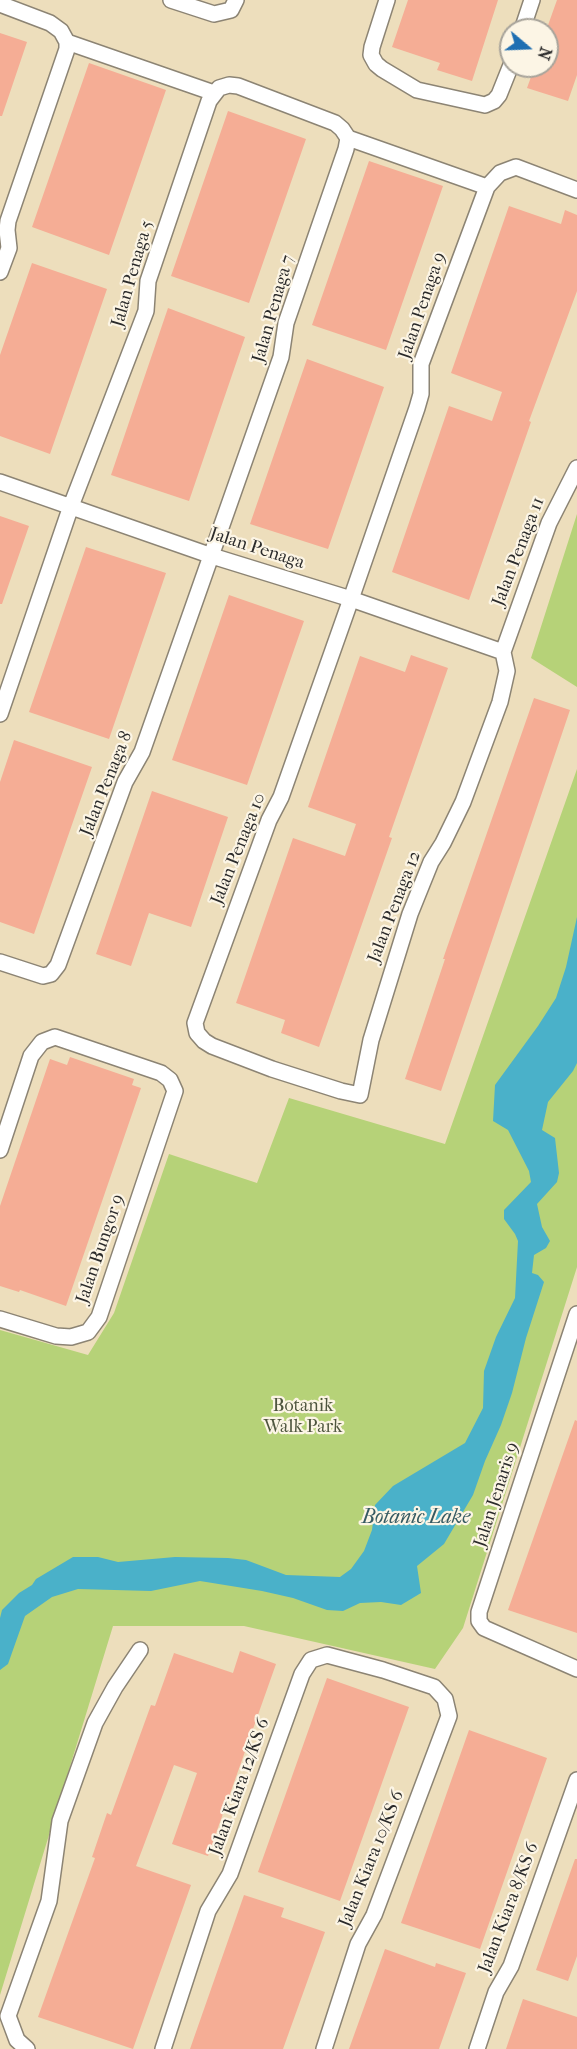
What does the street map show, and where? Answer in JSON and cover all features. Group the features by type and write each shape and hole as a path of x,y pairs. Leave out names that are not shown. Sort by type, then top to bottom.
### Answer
{"street":[{"path":"171,0 214,14 231,10 236,0"},
{"path":"387,0 371,54 376,64 382,69 417,90 485,105 494,101 499,95 506,78"},
{"path":"526,18 532,0"},
{"path":"0,4 50,23 61,31 67,42 67,50 8,221 9,248 0,272"},
{"path":"67,42 214,93 224,86 238,86 335,123 348,138 487,187 500,173 516,167 574,189"},
{"name":"Jalan Penaga 5","path":"0,714 71,506 146,311 148,281 214,93"},
{"name":"Jalan Penaga 7","path":"212,556 281,357 286,323 348,138"},
{"name":"Jalan Penaga 9","path":"351,599 417,408 421,394 421,364 487,187"},
{"name":"Jalan Penaga 11","path":"503,652 549,523 577,468"},
{"name":"Jalan Penaga","path":"0,482 212,556 351,599 503,652"},
{"name":"Jalan Penaga 8","path":"0,962 43,976 51,974 58,965 125,782 142,752 212,556"},
{"name":"Jalan Penaga 10","path":"272,1069 212,1046 196,1034 195,1023 269,820 281,797 351,599"},
{"name":"Jalan Penaga 12","path":"272,1069 360,1095 371,1040 410,914 431,862 463,802 500,702 507,671 503,652"},
{"name":"Jalan Bungor 9","path":"0,1150 31,1056 42,1042 55,1037 161,1073 170,1080 175,1091 99,1317 88,1332 71,1337 56,1336 0,1320"},
{"name":"Jalan Jenaris 9","path":"577,1314 479,1612 479,1622 484,1628 577,1670"},
{"path":"27,2049 16,2040 8,2016 49,1901 60,1821 95,1724 115,1687 140,1650"},
{"name":"Jalan Kiara 12/KS 6","path":"163,2049 208,1911 230,1874 302,1674 311,1660 327,1655 434,1687"},
{"name":"Jalan Kiara 10/KS 6","path":"324,2049 358,1944 374,1915 449,1716 445,1700 434,1687"},
{"name":"Jalan Kiara 8/KS 6","path":"477,2049 496,1992 511,1966 577,1780"}],"green space":[{"path":"577,514 577,687 531,658"},
{"name":"Botanik Walk Park","path":"577,769 577,1267 463,1628 435,1669 244,1626 113,1626 0,1995 0,1330 88,1355 114,1313 169,1154 257,1183 289,1098 445,1144"}],"water":[{"name":"Botanic Lake","path":"577,917 577,1063 548,1102 542,1130 555,1138 559,1173 557,1182 537,1204 542,1227 550,1241 546,1248 534,1255 532,1273 538,1275 544,1282 512,1393 473,1495 444,1544 417,1566 421,1593 401,1605 381,1602 360,1603 343,1611 327,1610 293,1598 262,1591 200,1581 151,1591 78,1589 52,1597 25,1616 8,1664 0,1670 2,1610 36,1579 73,1557 98,1557 118,1562 175,1557 228,1558 246,1560 286,1575 340,1577 351,1569 364,1551 372,1530 375,1505 393,1486 465,1443 483,1408 484,1371 496,1337 515,1298 518,1241 504,1219 504,1210 531,1182 529,1171 508,1130 493,1121 495,1085 556,998 566,967"}],"building":[{"path":"408,0 498,0 472,81 437,70 440,63 392,47"},
{"path":"557,0 577,0 577,75 568,101 527,88 531,78 559,78 559,18 551,18"},
{"path":"0,33 27,42 2,116 0,116"},
{"path":"89,63 166,90 109,255 32,227"},
{"path":"228,111 306,139 249,303 171,276"},
{"path":"369,161 443,186 386,350 312,325"},
{"path":"509,206 561,224 565,210 577,215 577,291 529,421 531,422 469,600 392,572 449,406 492,421 502,392 451,373"},
{"path":"32,263 107,289 50,454 0,436 0,355"},
{"path":"168,308 245,337 189,501 111,475"},
{"path":"307,359 384,387 328,549 250,524"},
{"path":"0,516 29,526 2,604 0,604"},
{"path":"86,547 166,573 109,739 29,712"},
{"path":"229,595 304,621 247,785 172,760"},
{"path":"411,655 448,668 319,1047 281,1033 285,1020 236,1003 293,838 345,856 356,824 308,807 360,656 405,672"},
{"path":"534,698 570,710 441,1091 405,1079 445,959 443,959"},
{"path":"14,740 92,767 34,934 0,922 0,782"},
{"path":"152,791 228,817 191,927 149,913 131,966 96,954"},
{"path":"70,1057 134,1079 132,1085 141,1088 66,1306 20,1290 19,1292 0,1286 0,1206 50,1059 67,1065"},
{"path":"575,1420 577,1421 577,1633 508,1610"},
{"path":"240,1651 276,1664 208,1856 172,1844 197,1773 174,1765 136,1866 191,1885 133,2049 38,2017 95,1858 92,1857 107,1813 111,1815 151,1705 155,1706 174,1653 233,1673"},
{"path":"327,1678 409,1707 340,1901 258,1872"},
{"path":"469,1730 547,1758 480,1949 401,1923"},
{"path":"575,1859 577,1859 577,1956 568,1981 536,1970"},
{"path":"244,1895 284,1908 281,1917 325,1932 283,2049 190,2049"},
{"path":"385,1949 435,1967 436,1963 466,1973 439,2049 349,2049"},
{"path":"523,1999 577,2017 577,2049 506,2049"}]}
